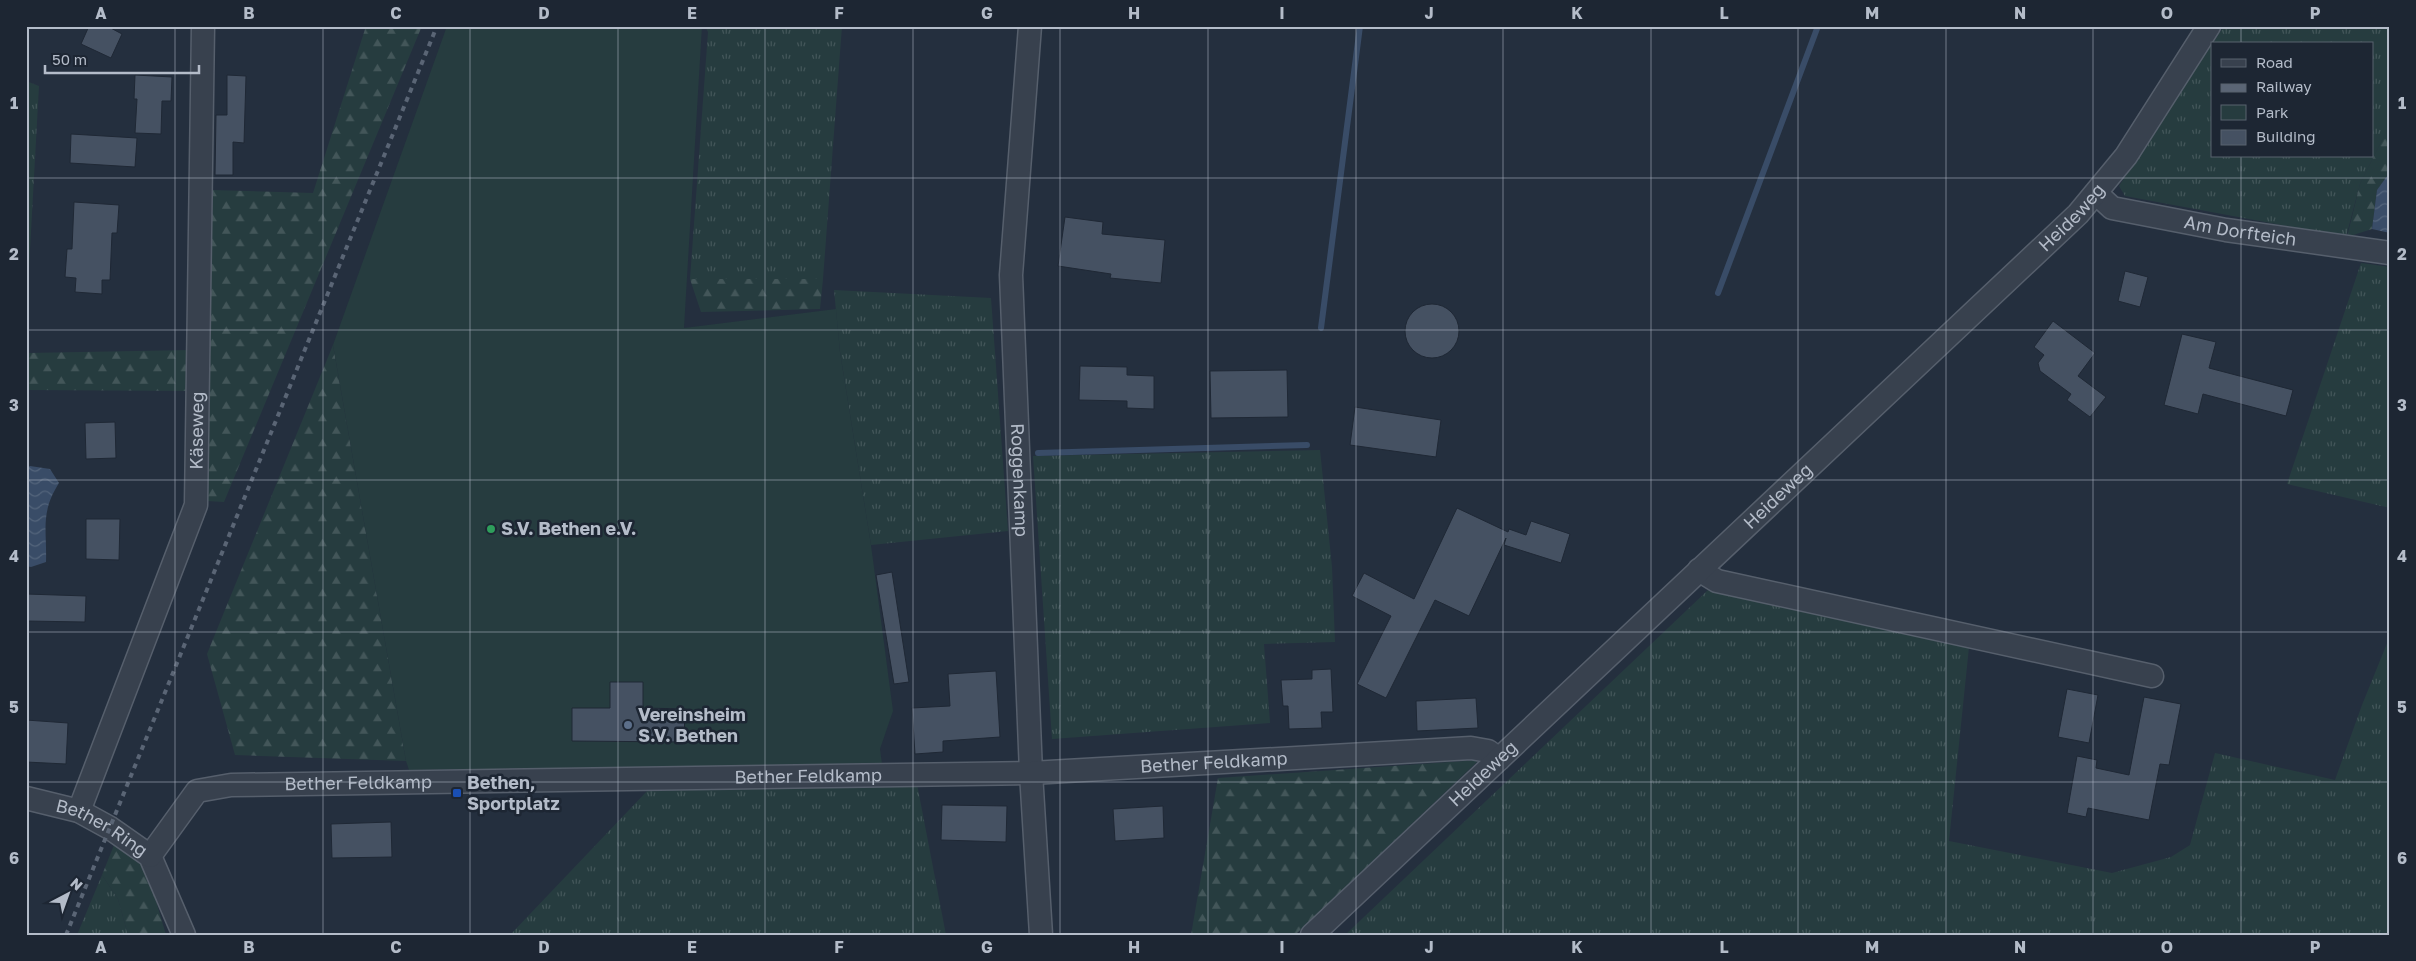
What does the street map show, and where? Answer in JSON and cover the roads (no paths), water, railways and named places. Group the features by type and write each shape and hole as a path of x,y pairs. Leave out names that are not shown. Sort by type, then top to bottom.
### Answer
{"street":[{"name":"Roggenkamp","path":"1030,26 1011,276 1031,774 1041,935"},
{"name":"Heideweg","path":"1312,935 2078,214 2126,156 2209,26"},
{"name":"Käseweg","path":"79,811 196,504 197,29"},
{"name":"Am Dorfteich","path":"2096,194 2112,208 2226,230 2390,253"},
{"path":"1699,570 1717,581 2152,676"},
{"name":"Bether Feldkamp","path":"150,856 197,791 231,784 432,783 1031,774 1472,748 1488,751 1499,759"},
{"path":"409,770 432,783"},
{"name":"Bether Ring","path":"26,798 79,811 110,828 150,856 184,935"}],"water":[{"path":"2390,172 2390,233 2372,229 2377,190"},
{"path":"30,466 50,469 59,483 49,503 47,512 46,562 31,567 26,566 26,468"}],"waterway":[{"path":"1321,328 1360,26"},
{"path":"1718,293 1818,26"},
{"path":"1038,453 1307,445"}],"railway":[{"path":"66,935 437,26"}],"place":[{"name":"S.V. Bethen e.V.","path":"491,529"},
{"name":"Vereinsheim S.V. Bethen","path":"628,725"},
{"name":"Bethen, Sportplatz","path":"457,793"}]}
